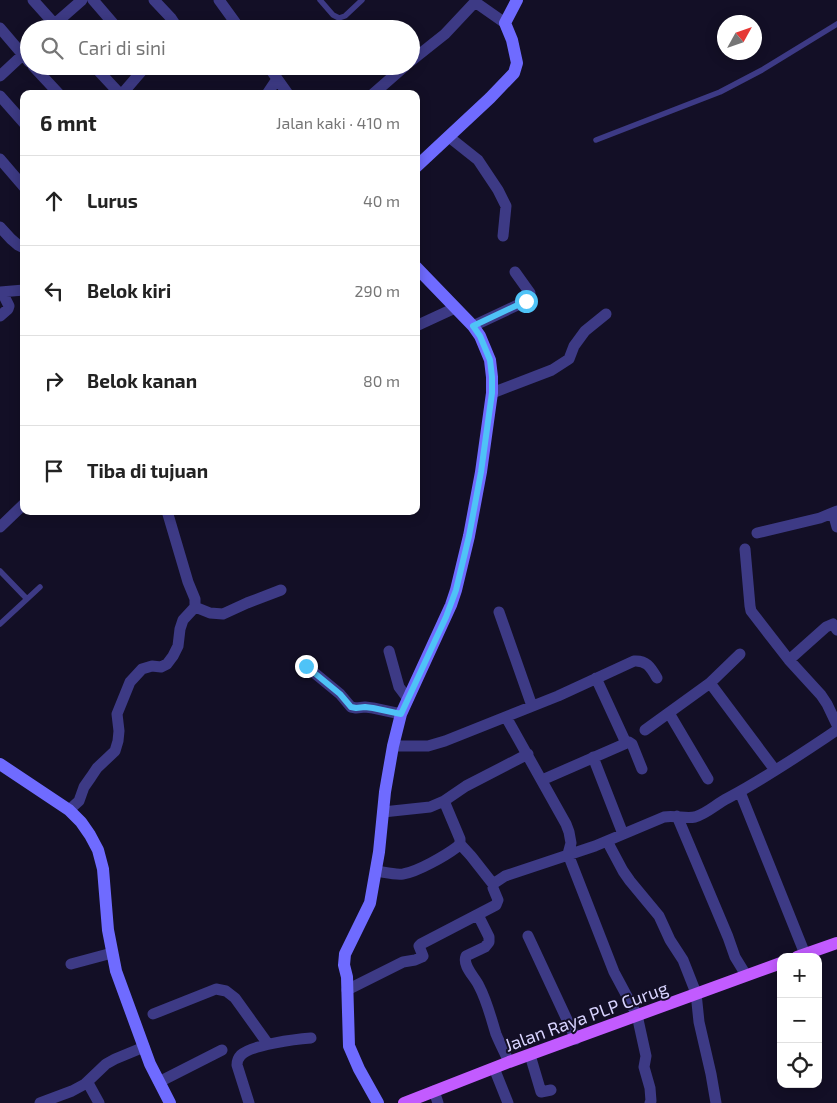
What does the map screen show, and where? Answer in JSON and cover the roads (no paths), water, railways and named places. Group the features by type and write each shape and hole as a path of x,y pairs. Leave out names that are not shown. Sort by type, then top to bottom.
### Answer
{"main road":[{"path":"807,953 837,943"},
{"name":"Jalan Raya PLP Curug","path":"404,1103 436,1097 509,1062 777,964"}],"street":[{"path":"34,0 49,20"},
{"path":"61,20 82,0"},
{"path":"94,0 111,20"},
{"path":"154,0 172,20"},
{"path":"219,0 233,20"},
{"path":"505,23 517,0"},
{"path":"420,54 445,34 475,2 505,23 512,40 517,64 514,73 507,82 420,163"},
{"path":"0,28 20,48"},
{"path":"0,76 20,60"},
{"path":"41,75 55,90"},
{"path":"103,75 117,90"},
{"path":"125,90 138,75"},
{"path":"274,75 285,90"},
{"path":"378,90 395,75"},
{"path":"270,90 277,79"},
{"path":"0,96 20,118"},
{"path":"0,114 9,106"},
{"path":"449,137 478,160 498,190 506,206 503,236"},
{"path":"0,159 20,182"},
{"path":"0,227 20,246"},
{"path":"378,1103 358,1069 348,1046 345,954 370,903 376,871 385,792 401,714 446,617 456,590 469,536 481,472 492,393 490,360 480,336 473,326 420,271"},
{"path":"473,326 530,298 530,293 515,272"},
{"path":"0,316 10,306 1,292 20,290"},
{"path":"420,324 454,308"},
{"path":"492,393 552,370 569,360 574,346 585,331 606,314"},
{"path":"0,527 20,508"},
{"path":"757,533 835,512 837,527"},
{"path":"69,810 79,801 90,777 115,751 119,731 117,714 130,682 142,669 152,666 162,667 167,664 178,646 182,620 195,607 195,599 188,582 169,515"},
{"path":"745,549 751,611 789,660 821,695 837,725"},
{"path":"195,607 210,613 223,614 281,590"},
{"path":"499,612 532,706"},
{"path":"789,660 826,627 836,624"},
{"path":"389,652 399,687 408,699"},
{"path":"645,730 710,683 740,654"},
{"path":"393,746 428,746 445,741 532,706 634,661 645,662 657,678"},
{"path":"306,666 340,694 351,707 373,708 401,714"},
{"path":"596,678 626,743"},
{"path":"710,683 775,770"},
{"path":"668,713 708,779"},
{"path":"506,717 570,832 571,844 568,854 614,972 637,1015 646,1056 644,1067 650,1088 650,1103"},
{"path":"493,884 505,876 558,859 664,817 673,815 692,818 702,815 837,730"},
{"path":"542,780 629,742 632,744 642,769"},
{"path":"383,812 430,807 528,754"},
{"path":"593,757 623,834"},
{"path":"0,764 69,810 81,822 98,850 103,869 108,930 116,971 150,1064 170,1103"},
{"path":"740,792 800,953"},
{"path":"347,990 403,962 422,958 419,945 497,904 498,900 492,887 493,884 460,844 460,839 444,801"},
{"path":"677,816 735,957 746,975"},
{"path":"606,841 626,876 659,916 670,940 683,960 696,993 699,1022 716,1103"},
{"path":"376,871 406,874 450,852 460,844"},
{"path":"478,915 489,937 489,942 485,947 466,956 464,960 479,985 497,1037 509,1062"},
{"path":"528,936 576,1039"},
{"path":"71,964 112,953"},
{"path":"153,1014 216,989 225,990 235,998 268,1044"},
{"path":"249,1103 237,1065 241,1055 268,1044 311,1038"},
{"path":"40,1103 88,1083 106,1064 115,1058 144,1047"},
{"path":"159,1082 222,1050"},
{"path":"530,1055 541,1092 551,1090"},
{"path":"494,1068 508,1103"},
{"path":"88,1083 99,1103"}],"lane":[{"path":"320,0 339,18 346,16 362,0"},
{"path":"596,140 739,83 837,24"},
{"path":"0,571 27,599"},
{"path":"0,624 40,587"}]}
